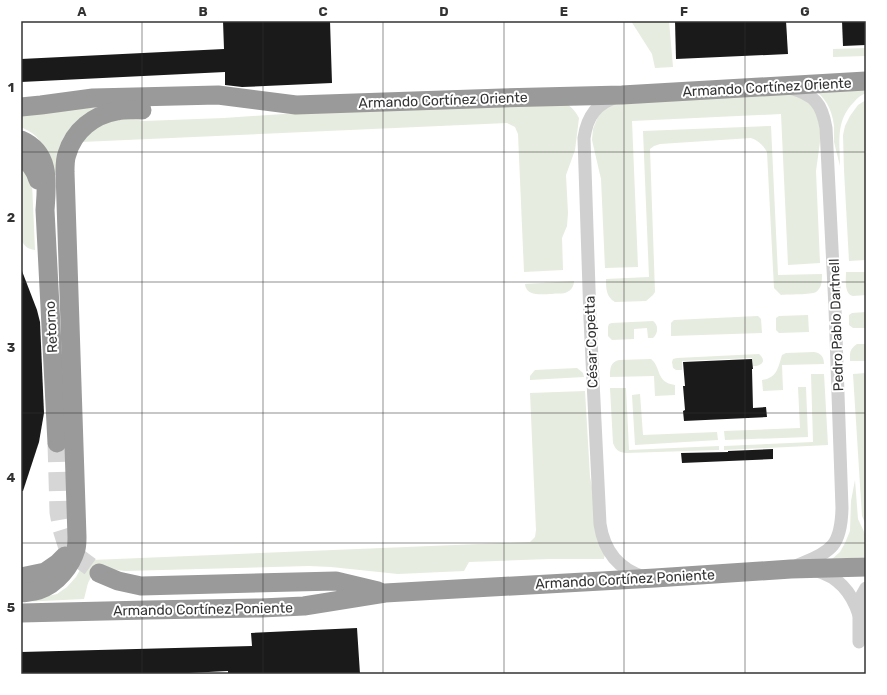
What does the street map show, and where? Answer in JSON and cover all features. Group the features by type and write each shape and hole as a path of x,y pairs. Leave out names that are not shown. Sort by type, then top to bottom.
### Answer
{"highway":[{"name":"Armando Cortínez Oriente","path":"21,107 93,98 218,95 296,105 622,95 866,82"},
{"path":"21,593 31,592 52,584 71,562 76,548 77,527 64,172 66,155 69,147 81,130 89,122 100,116 118,110 296,105"},
{"name":"Retorno","path":"21,140 33,148 40,157 46,169 47,187 45,210 57,443"},
{"name":"Retorno","path":"21,155 32,166 36,174 45,210"},
{"path":"21,577 45,572 67,554 77,527"},
{"name":"Armando Cortínez Poniente","path":"21,613 304,606 385,593 655,578 800,568 866,567"},
{"name":"Armando Cortínez Poniente","path":"99,573 118,581 141,586 336,581 385,593"}],"street":[{"name":"Pedro Pablo Dartnell","path":"775,86 801,91 808,94 822,110 826,128 834,267 842,521 838,538 828,551 800,568"},
{"name":"César Copetta","path":"622,95 606,101 593,112 586,124 584,138 592,371 600,524 604,543 609,552 621,566 629,571 646,577 655,578"},
{"path":"800,568 826,573 839,581 855,603 859,615"},
{"path":"859,642 861,597 866,588"}],"shaded area":[{"path":"631,21 669,21 673,67 655,68 652,54"},
{"path":"866,48 866,56 833,57 833,49"},
{"path":"811,87 866,87 866,93 858,98 848,109 841,124 839,140 840,166 834,142 834,126 830,108 824,99"},
{"path":"785,93 803,96 817,112 821,126 816,171 820,263 788,265 781,114 632,121 638,267 605,268 601,179 592,140 593,129 599,114 609,105"},
{"path":"866,100 866,260 849,261 843,135 845,126 850,116 858,105"},
{"path":"564,102 572,108 579,118 575,150 566,175 568,213 567,226 562,238 563,270 524,272 518,134 515,127 507,123 81,142 71,149 107,119 133,119 144,121 224,118 342,110"},
{"path":"100,106 77,122 68,132 61,144 56,175 53,175 46,152 40,141 32,133 21,127 21,114"},
{"path":"771,126 778,275 822,274 821,284 818,290 809,294 781,295 774,288 767,152 756,140 751,138 660,144 650,149 655,292 646,301 615,302 612,300 607,292 606,279 649,277 643,131"},
{"path":"21,164 32,183 35,250 26,247 21,239"},
{"path":"846,272 866,272 866,295 850,295 846,286"},
{"path":"574,281 570,290 565,293 536,294 528,291 525,284"},
{"path":"866,312 866,328 853,328 849,325 849,315 852,313"},
{"path":"808,315 809,332 779,333 776,330 776,318 779,316"},
{"path":"758,316 761,319 762,333 671,336 671,323 674,320"},
{"path":"653,321 657,330 653,338 648,338 647,328 634,329 634,339 612,340 608,336 608,327 609,324 612,323"},
{"path":"857,344 866,344 866,361 850,361 850,351"},
{"path":"786,353 819,353 822,356 824,364 782,365 783,390 763,391 762,380 774,375 782,355"},
{"path":"759,354 763,361 761,364 756,366 753,366 752,358 682,361 682,370 676,370 673,368 672,362 673,359 677,358"},
{"path":"651,359 657,366 664,381 675,385 675,395 655,396 654,376 610,377 611,366 616,361"},
{"path":"577,368 583,373 584,377 530,380 530,376 535,370"},
{"path":"866,373 866,525 862,516 853,374"},
{"path":"811,374 824,374 828,445 724,450 724,446 813,442"},
{"path":"798,387 806,387 808,437 725,440 724,431 800,428"},
{"path":"610,388 626,388 629,450 719,446 719,450 626,453 619,451 613,443"},
{"path":"585,391 590,477 605,552 604,559 549,559 469,562 464,571 398,574 309,566 125,571 109,569 98,564 88,583 84,599 21,602 57,594 67,587 76,577 81,568 84,554 92,560 530,542 535,537 536,530 530,393"},
{"path":"640,394 643,435 717,432 718,440 635,445 632,395"},
{"path":"855,480 858,519 866,536 866,557 832,559 840,552 850,531 851,501"}],"building":[{"path":"223,21 330,21 332,83 242,87 225,85 225,72 21,82 21,59 224,49"},
{"path":"675,21 786,21 788,54 676,59"},
{"path":"842,21 866,21 866,45 843,46"},
{"path":"21,271 37,310 40,322 44,413 39,442 23,491 21,491"},
{"path":"752,359 753,408 766,407 767,417 684,421 683,411 685,410 683,386 685,386 683,362"},
{"path":"773,449 773,459 682,463 681,453 728,452"},
{"path":"357,628 360,674 228,674 228,671 169,674 21,674 21,652 252,646 251,633"}],"tunnel":[{"path":"57,443 59,512 67,545 77,557 99,573"}]}
